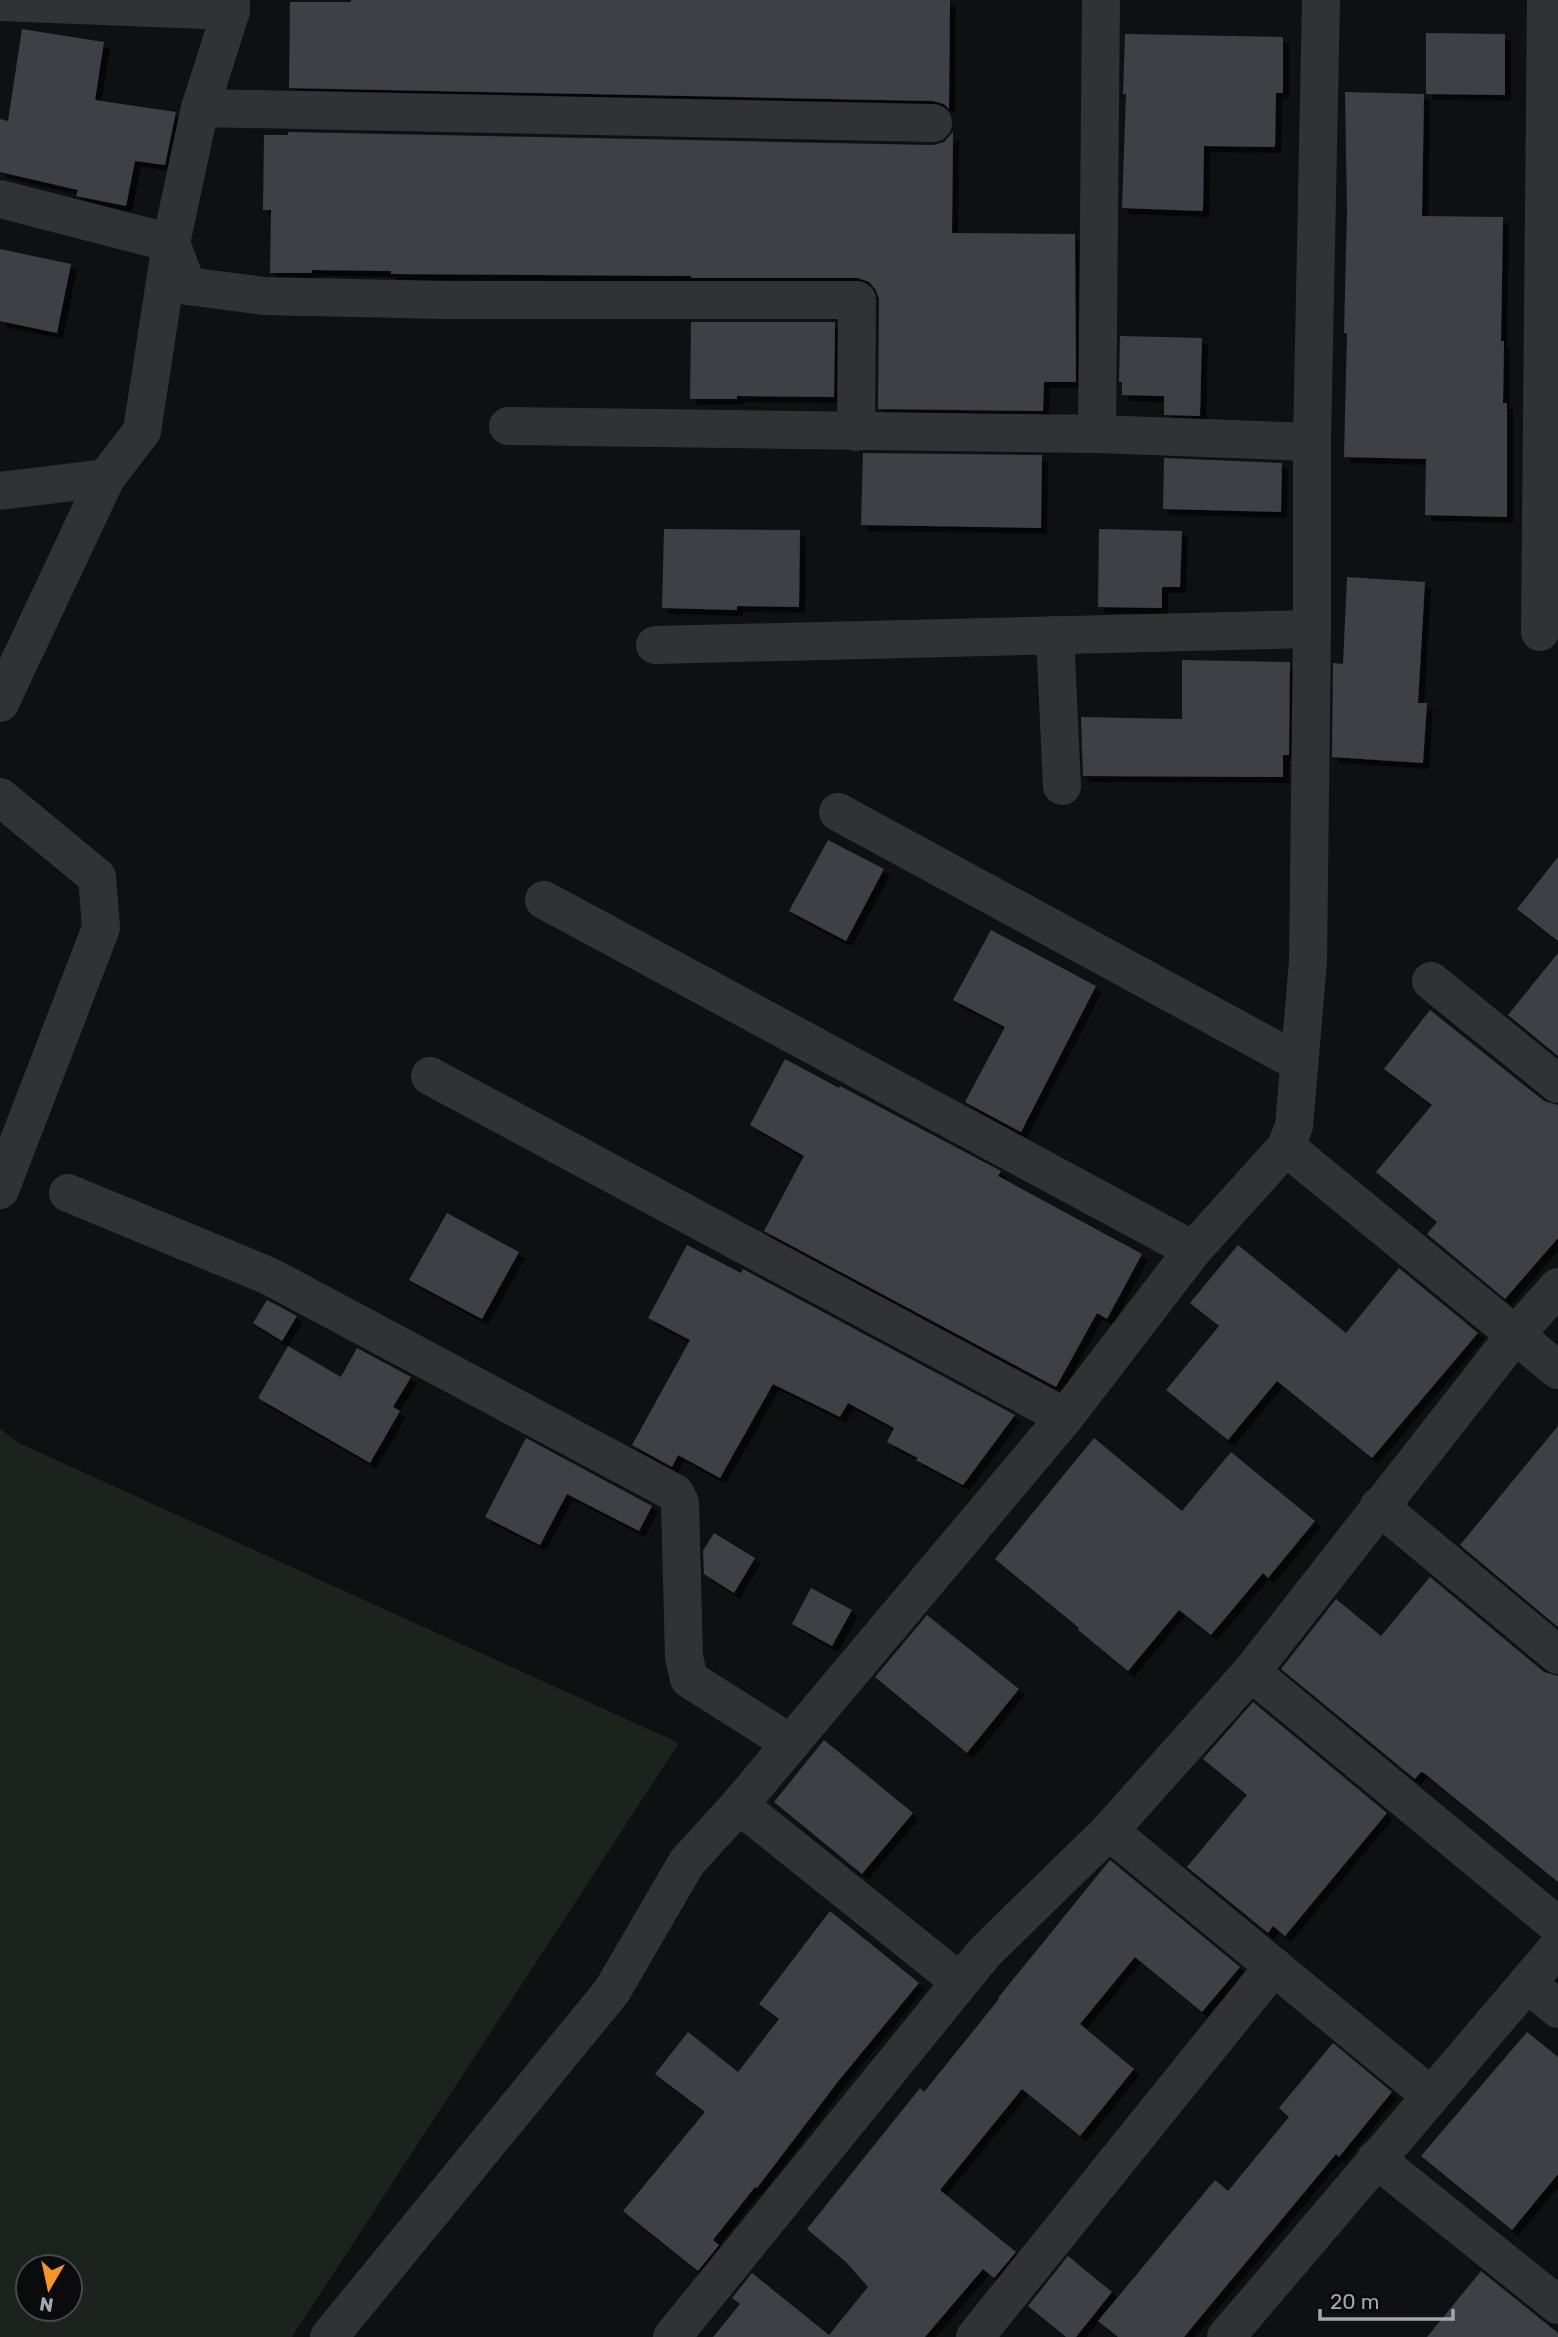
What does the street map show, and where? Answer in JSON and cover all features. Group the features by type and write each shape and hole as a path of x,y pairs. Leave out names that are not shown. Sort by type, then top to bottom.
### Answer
{"street":[{"path":"1097,433 1101,0"},
{"path":"328,2337 612,1991 687,1862 739,1805 1065,1417 1193,1250 1286,1147 1294,1126 1308,962 1312,442 1321,0"},
{"path":"1540,632 1546,0"},
{"path":"0,2 231,5 200,108 172,243 142,431 106,478 0,703"},
{"path":"200,108 933,123"},
{"path":"0,199 172,243"},
{"path":"172,243 187,286 264,296 445,300 857,300 856,432"},
{"path":"508,426 1097,433 1312,442"},
{"path":"0,491 106,478"},
{"path":"655,645 1312,629"},
{"path":"1055,635 1062,786"},
{"path":"0,797 97,877 101,928 0,1190"},
{"path":"838,812 1298,1062"},
{"path":"544,900 1193,1250"},
{"path":"1430,981 1558,1084"},
{"path":"430,1076 1065,1417"},
{"path":"1286,1147 1558,1370"},
{"path":"68,1193 269,1276 675,1493 680,1503 684,1657 689,1679 790,1743"},
{"path":"672,2337 984,1953 1109,1831 1251,1672 1515,1335 1558,1287"},
{"path":"1379,1506 1558,1655"},
{"path":"1251,1672 1558,1926"},
{"path":"739,1805 960,1982"},
{"path":"1109,1831 1431,2096"},
{"path":"1226,2337 1558,1947"},
{"path":"975,2337 1274,1966"},
{"path":"1527,1983 1558,2009"},
{"path":"1376,2159 1558,2305"}],"shaded area":[{"path":"0,1429 21,1444 679,1743 292,2337 0,2337"}],"building":[{"path":"950,0 949,109 944,104 933,101 289,88 290,2"},
{"path":"22,29 104,42 95,100 176,112 165,165 135,161 126,206 76,196 78,190 0,172 0,119 8,121"},
{"path":"1426,33 1505,34 1505,95 1426,94"},
{"path":"1125,34 1283,37 1283,93 1276,93 1275,147 1204,146 1203,211 1122,208"},
{"path":"1345,92 1424,94 1422,216 1503,217 1501,341 1504,341 1503,403 1507,403 1507,517 1425,515 1426,459 1344,457 1347,333 1344,333 1347,211"},
{"path":"288,132 933,145 944,142 953,132 952,233 1075,234 1076,382 1044,382 1043,411 878,409 879,299 869,282 858,278 391,274 391,271 312,270 312,273 270,273 271,210 263,210 264,135 288,135"},
{"path":"0,249 71,264 57,333 0,321"},
{"path":"691,322 835,322 834,397 737,396 737,399 690,399"},
{"path":"1120,336 1202,338 1200,416 1164,415 1164,396 1122,395 1122,382 1119,382"},
{"path":"863,453 1042,455 1041,528 861,525"},
{"path":"1164,458 1282,463 1281,512 1163,509"},
{"path":"664,529 800,530 799,607 737,606 737,610 662,608"},
{"path":"1099,529 1182,531 1180,587 1162,587 1162,608 1098,607"},
{"path":"1347,577 1425,582 1418,703 1427,703 1423,763 1332,757 1333,663 1343,664"},
{"path":"1182,660 1290,662 1289,755 1283,755 1283,777 1083,776 1081,717 1182,719"},
{"path":"828,840 884,869 846,941 789,911"},
{"path":"1558,857 1558,941 1517,909"},
{"path":"991,930 1096,986 1021,1132 965,1102 1005,1027 953,1000"},
{"path":"1558,953 1558,1056 1508,1015"},
{"path":"1430,1010 1544,1101 1558,1105 1558,1238 1505,1299 1427,1234 1437,1222 1376,1172 1432,1105 1384,1069"},
{"path":"785,1059 1001,1171 998,1176 1142,1254 1107,1319 1097,1313 1056,1387 764,1231 804,1156 750,1125"},
{"path":"447,1213 519,1252 482,1319 409,1280"},
{"path":"687,1245 741,1273 743,1269 1015,1415 963,1485 887,1442 894,1428 848,1403 840,1417 773,1384 720,1478 678,1455 672,1467 632,1445 690,1340 648,1318"},
{"path":"1238,1245 1346,1333 1399,1268 1478,1333 1372,1458 1277,1381 1228,1440 1166,1390 1219,1326 1190,1303"},
{"path":"267,1300 297,1316 282,1341 253,1323"},
{"path":"288,1346 341,1377 357,1348 411,1377 393,1407 400,1411 370,1463 258,1398"},
{"path":"1558,1426 1558,1627 1460,1545"},
{"path":"526,1438 652,1506 639,1531 567,1494 540,1545 485,1517"},
{"path":"1094,1438 1182,1511 1231,1452 1315,1521 1268,1578 1263,1573 1211,1635 1179,1610 1128,1671 995,1559"},
{"path":"714,1533 755,1558 734,1593 704,1574 703,1551"},
{"path":"1430,1577 1544,1672 1558,1676 1558,1882 1424,1773 1421,1772 1415,1779 1281,1669 1336,1599 1381,1636"},
{"path":"811,1588 852,1610 832,1646 792,1624"},
{"path":"927,1615 1019,1689 967,1753 875,1677"},
{"path":"1253,1702 1387,1813 1285,1936 1273,1926 1268,1933 1187,1867 1247,1795 1203,1759"},
{"path":"824,1740 913,1813 862,1874 774,1802"},
{"path":"1110,1860 1240,1967 1202,2012 1135,1957 1080,2024 1134,2069 1080,2136 1022,2089 940,2190 1016,2252 994,2278 983,2269 925,2337 713,2337 740,2304 732,2298 752,2273 829,2335 868,2287 847,2263 807,2229 920,2088 924,2092"},
{"path":"830,1911 919,1983 713,2240 719,2245 698,2271 623,2211 705,2112 655,2074 688,2032 738,2072 779,2019 759,2004"},
{"path":"1527,2032 1558,2057 1558,2174 1512,2230 1421,2156"},
{"path":"1333,2043 1392,2092 1339,2157 1336,2154 1184,2337 1118,2337 1098,2321 1215,2180 1228,2191 1289,2117 1279,2108"},
{"path":"1068,2256 1112,2292 1076,2337 1066,2337 1028,2306"},
{"path":"1481,2271 1558,2333 1558,2337 1427,2337"}]}
